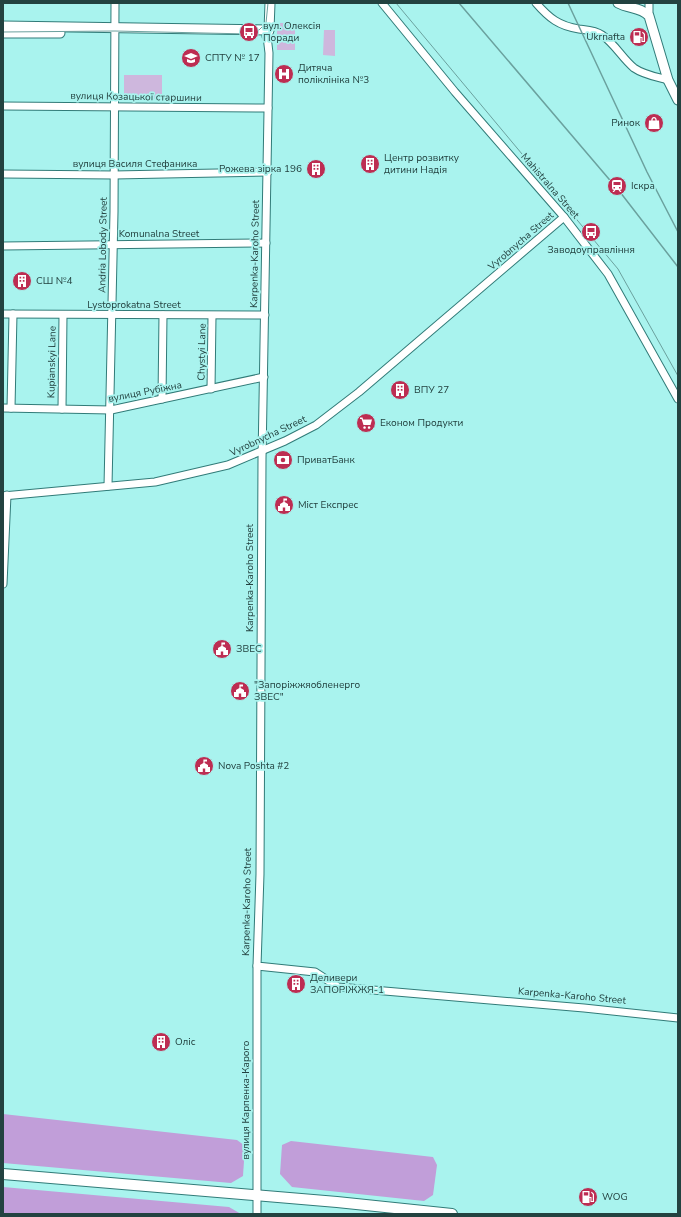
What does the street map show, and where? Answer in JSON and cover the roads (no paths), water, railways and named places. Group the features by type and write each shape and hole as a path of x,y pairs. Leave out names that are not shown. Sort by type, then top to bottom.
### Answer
{"highway":[{"path":"3,1174 257,1195 452,1214"}],"main road":[{"path":"3,26 115,30 267,32 264,3"},
{"name":"Karpenka-Karoho Street","path":"267,32 270,3"},
{"path":"618,3 627,8 645,11 649,16 668,80 678,100"},
{"path":"3,33 115,30"}],"street":[{"name":"Andria Lobody Street","path":"108,486 111,410 115,3"},
{"name":"Mahistralna Street","path":"382,3 455,92 564,217 608,274 678,399"},
{"path":"536,3 555,22 580,29 589,29 601,34 612,42 635,68 647,75 668,80"},
{"path":"649,3 649,16"},
{"name":"Karpenka-Karoho Street","path":"267,32 269,53 268,172 263,451 260,874 257,966 315,972 338,987 584,1008 678,1018"},
{"name":"вулиця Козацької старшини","path":"3,106 268,108"},
{"name":"вулиця Василя Стефаника","path":"3,174 114,175 268,172"},
{"name":"Vyrobnycha Street","path":"5,496 154,482 201,472 228,465 263,451 316,425 336,411 402,356 564,217"},
{"name":"Komunalna Street","path":"3,246 266,243"},
{"name":"Lystoprokatna Street","path":"3,314 265,316"},
{"path":"11,408 13,314"},
{"name":"Kupianskyi Lane","path":"62,409 63,315"},
{"path":"162,399 163,315"},
{"name":"Chystyi Lane","path":"211,389 212,316"},
{"name":"вулиця Рубіжна","path":"3,408 111,410 264,377"},
{"path":"3,584 5,496"},
{"name":"вулиця Карпенка-Карого","path":"257,966 257,1214"}],"tram line":[{"path":"3,32 115,31 249,34 259,30 266,23 268,3"},
{"path":"396,3 618,269 678,376"}],"railway":[{"path":"459,3 620,192 678,267"},
{"path":"568,3 647,172 678,232"}],"place":[{"name":"вул. Олексія Поради","path":"249,32"},
{"name":"Ukrnafta","path":"639,37"},
{"name":"СПТУ № 17","path":"191,58"},
{"name":"Дитяча поліклініка №3","path":"284,74"},
{"name":"Ринок","path":"654,123"},
{"name":"Центр розвитку дитини Надія","path":"370,164"},
{"name":"Рожева зірка 196","path":"316,169"},
{"name":"Іскра","path":"617,186"},
{"name":"Заводоуправління","path":"591,232"},
{"name":"СШ №4","path":"22,281"},
{"name":"ВПУ 27","path":"400,390"},
{"name":"Економ Продукти","path":"366,423"},
{"name":"ПриватБанк","path":"283,460"},
{"name":"Мiст Експрес","path":"284,505"},
{"name":"ЗВЕС","path":"222,649"},
{"name":"\"Запоріжжяобленерго ЗВЕС\"","path":"240,691"},
{"name":"Nova Poshta #2","path":"204,766"},
{"name":"Деливери ЗАПОРІЖЖЯ-1","path":"296,984"},
{"name":"Оліс","path":"161,1042"},
{"name":"WOG","path":"588,1197"}]}
